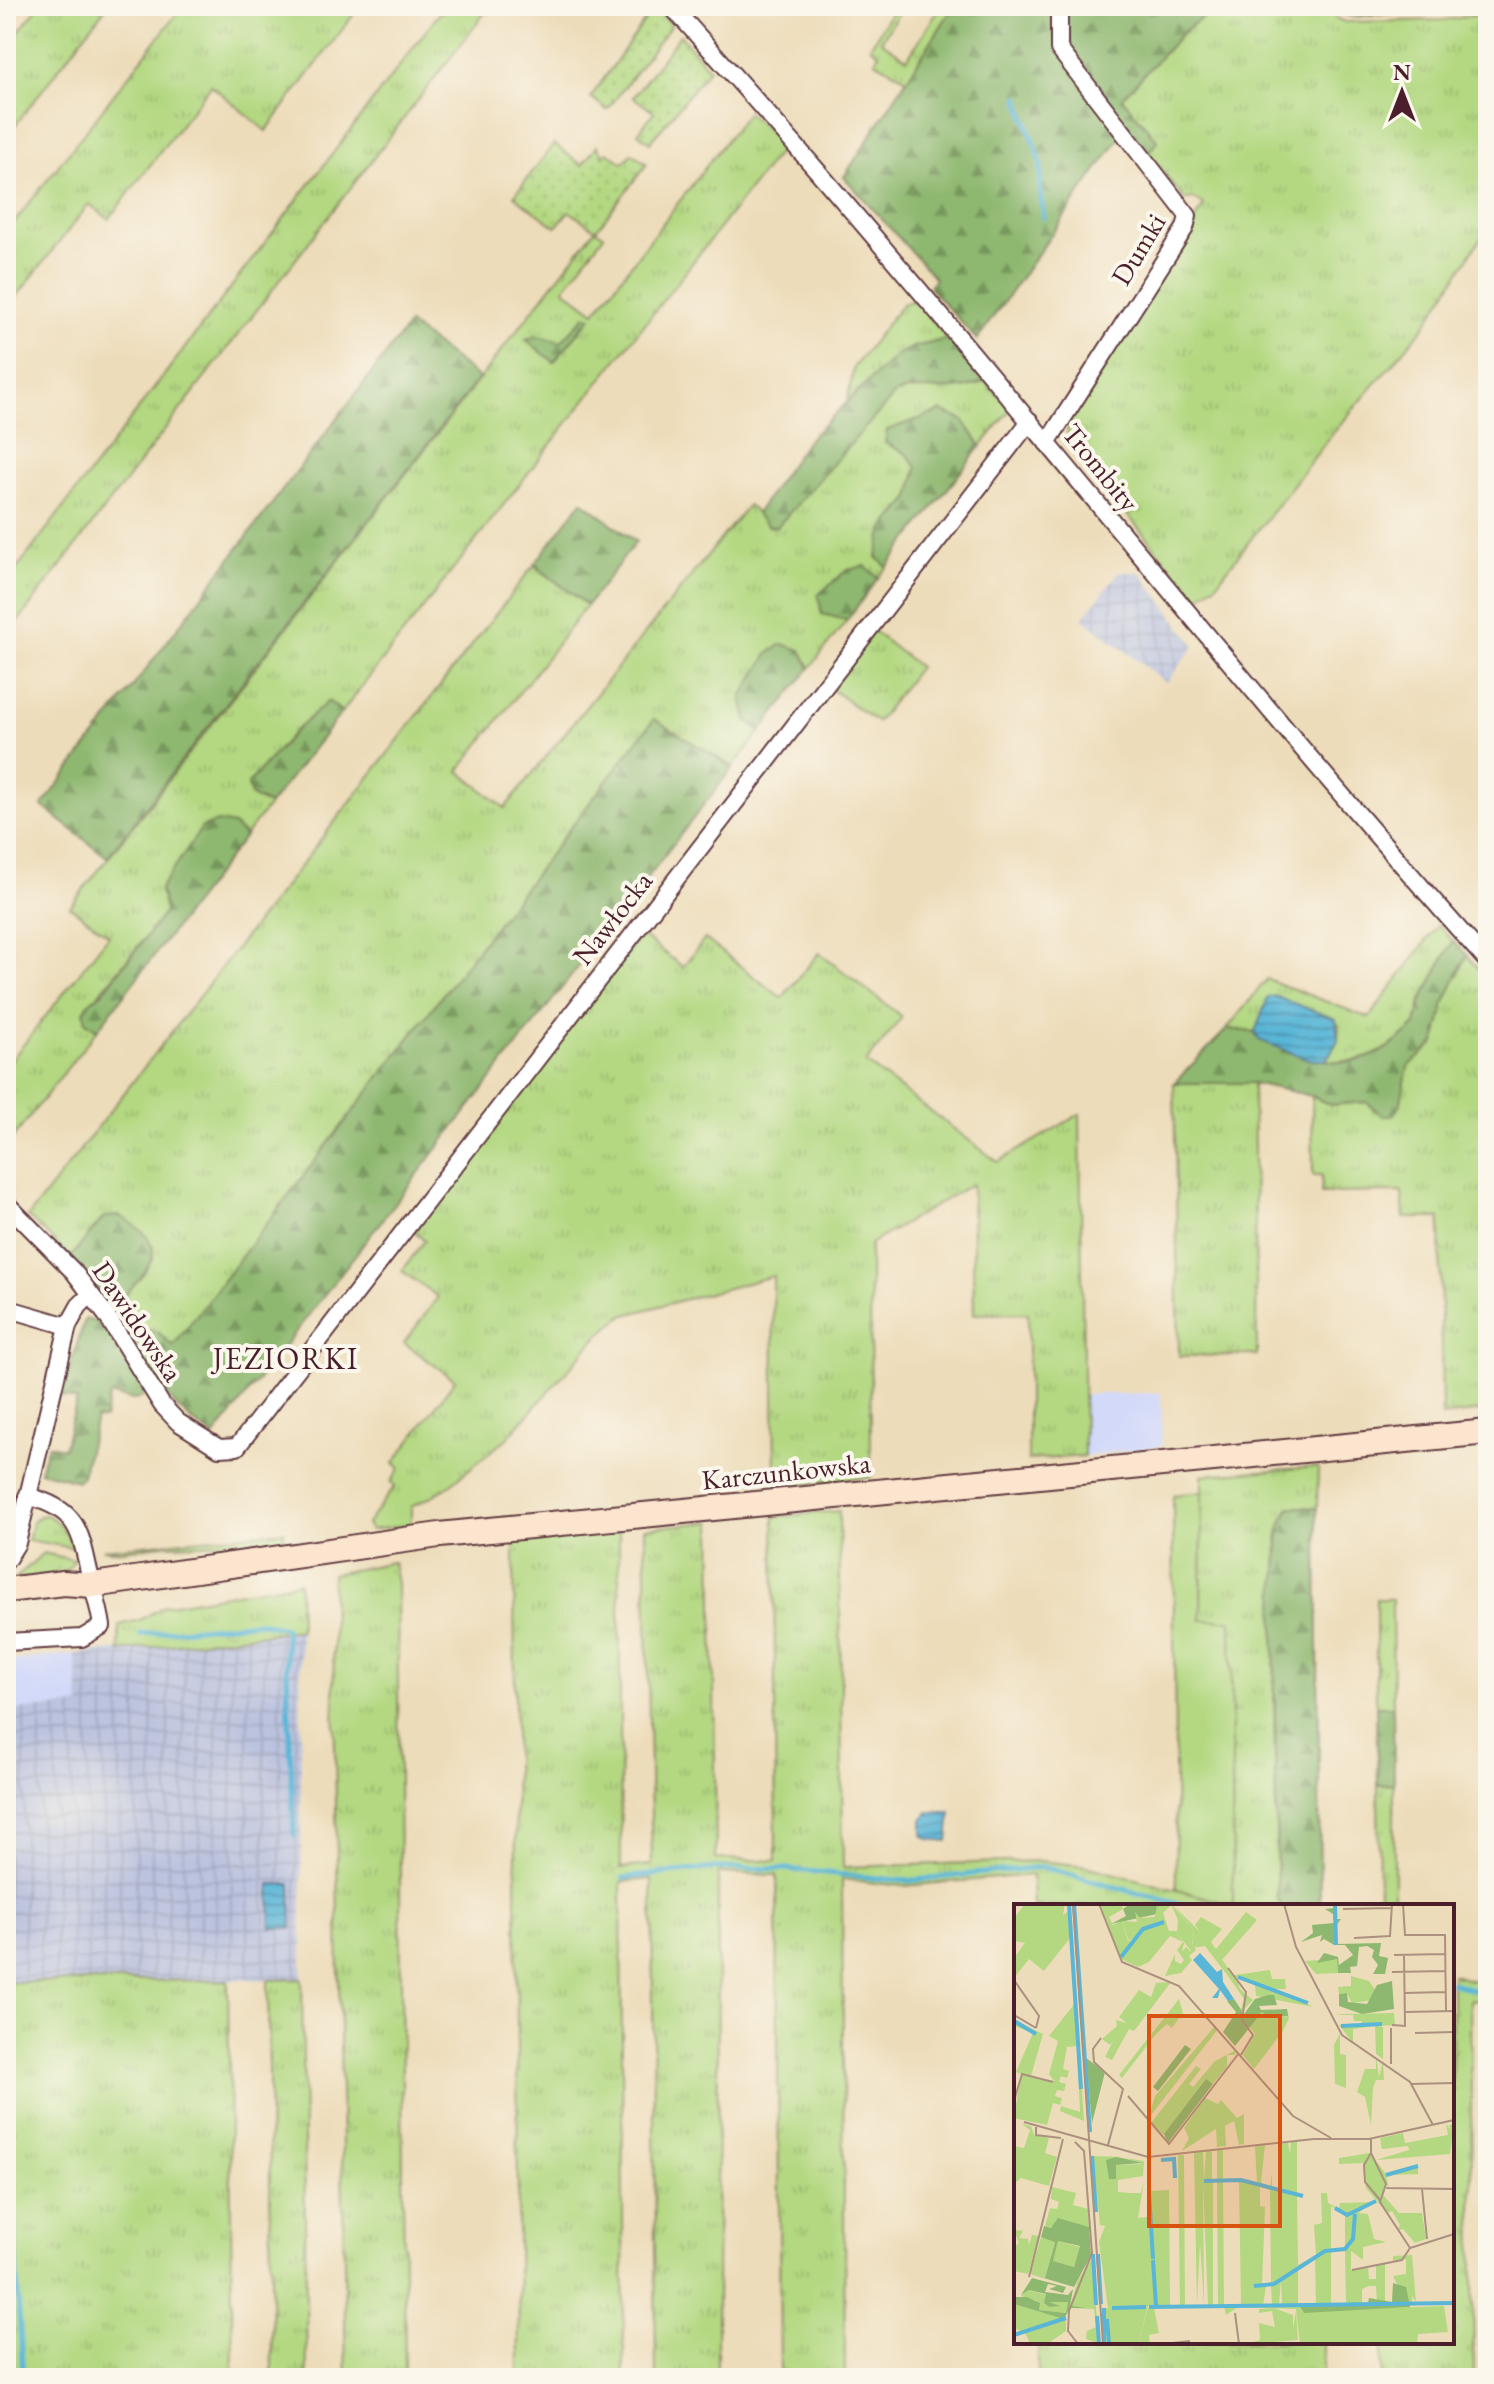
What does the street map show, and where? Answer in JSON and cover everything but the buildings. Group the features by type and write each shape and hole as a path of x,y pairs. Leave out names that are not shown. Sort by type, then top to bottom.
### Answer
{"street":[{"name":"Trombity","path":"671,6 798,148 1488,962"},
{"name":"Dumki","path":"1047,443 1185,228 1188,216 1059,49 1059,6"},
{"name":"Nawłocka","path":"237,1447 1030,421"},
{"name":"Dawidowska","path":"6,1203 64,1260 107,1316 162,1405 178,1422 219,1448 237,1447"},
{"path":"6,1561 17,1543 68,1326 79,1306 90,1295"},
{"path":"6,1308 68,1326"},
{"name":"Karczunkowska","path":"6,1590 63,1583 93,1585 439,1535 1488,1432"},
{"path":"6,1642 82,1638 94,1634 102,1626 83,1537 72,1518 52,1503 27,1496"},
{"name":"Karczunkowska","path":"6,1603 69,1596 93,1585"}],"shaded area":[{"path":"1119,572 1140,572 1195,645 1166,683 1083,618"},
{"path":"1161,1393 1162,1446 1084,1456 1084,1394"},
{"path":"300,1630 302,1979 6,1982 6,1711 80,1705 75,1654"},
{"path":"75,1654 81,1705 6,1711 6,1661"}],"green space":[{"path":"39,6 107,6 6,137 6,48"},
{"path":"183,6 360,6 266,131 211,85 109,219 89,204 6,310 6,233"},
{"path":"445,6 490,6 6,637 6,583"},
{"path":"655,6 671,25 607,110 591,97"},
{"path":"895,6 903,6 881,41 907,59 941,6 954,6 907,79 875,61 879,53 870,47"},
{"path":"954,6 1054,6 1052,30 1121,136 977,340 929,287 935,278 844,177"},
{"path":"1065,6 1218,6 1183,32 1122,98 1158,141 1148,153 1066,44"},
{"path":"1218,6 1328,6 1337,19 1345,22 1447,20 1488,13 1488,227 1424,327 1333,433 1216,584 1201,596 1195,596 1068,443 1067,421 1204,205 1193,198 1185,200 1148,153 1158,141 1121,98 1183,32"},
{"path":"1337,6 1476,6 1354,17 1342,14"},
{"path":"680,35 709,69 650,143 638,133 654,112 633,97"},
{"path":"747,113 784,143 781,149 342,712 329,702 294,732 248,784 251,796 269,805 245,836 233,825 162,900 166,912 84,1012 86,1022 97,1030 6,1147 6,1067 109,935 70,907 595,230 604,235 564,289 595,312"},
{"path":"554,144 582,165 597,146 603,155 607,152 623,163 632,153 647,164 596,230 569,211 556,227 514,196"},
{"path":"911,301 922,307 947,339 914,349 891,361 847,403 854,367 902,304"},
{"path":"585,316 591,317 554,362 525,339 538,336 561,342"},
{"path":"409,324 479,378 107,857 42,806"},
{"path":"947,339 985,381 961,388 896,393 777,527 768,526 756,514 807,441 895,356 913,347"},
{"path":"985,381 1011,409 981,446 963,420 886,443 907,454 917,467 910,498 884,528 877,557 887,567 878,578 865,566 822,614 847,620 810,668 801,651 747,720 761,731 733,767 654,720 172,1347 158,1332 133,1344 112,1310 153,1258 104,1217 71,1257 28,1217 534,565 587,605 459,771 505,808 748,505 768,526 896,393 961,388"},
{"path":"941,411 963,420 981,446 887,567 877,557 884,528 910,498 917,467 907,454 885,443 887,430"},
{"path":"582,501 636,542 587,605 534,565"},
{"path":"865,566 878,578 847,620 822,614 818,595 847,570"},
{"path":"872,630 919,667 877,722 831,689"},
{"path":"782,644 801,650 810,668 761,731 747,720 742,697 768,654"},
{"path":"328,701 342,712 269,805 251,796 248,784 294,732"},
{"path":"654,719 733,767 214,1437 189,1418 168,1396 133,1344 146,1329 158,1332 173,1346"},
{"path":"218,822 233,825 245,836 97,1030 86,1022 84,1012 89,1003 104,991 165,912 160,889 202,827"},
{"path":"1438,925 1453,941 1421,1002 1416,1025 1386,1049 1353,1061 1326,1060 1338,1040 1339,1024 1268,998 1255,1032 1227,1029 1267,979 1369,1018"},
{"path":"641,935 683,967 705,939 782,998 819,953 902,1017 866,1063 998,1162 1080,1114 1084,1456 1028,1460 1028,1313 974,1314 972,1184 870,1244 871,1477 775,1487 773,1276 622,1316 597,1337 506,1439 445,1489 411,1507 411,1525 371,1530 367,1524 395,1486 391,1482 400,1468 394,1463 455,1380 404,1343 438,1297 402,1271 425,1240 414,1231"},
{"path":"1453,941 1467,955 1444,1004 1435,1043 1408,1067 1400,1106 1392,1116 1383,1116 1367,1102 1330,1105 1312,1096 1253,1083 1174,1083 1227,1029 1255,1032 1256,1036 1321,1059 1357,1061 1375,1055 1416,1025 1421,1002"},
{"path":"1467,955 1488,981 1488,1410 1442,1416 1440,1218 1404,1218 1402,1192 1321,1193 1322,1175 1313,1175 1312,1096 1330,1105 1367,1102 1377,1112 1400,1106 1408,1067 1435,1043 1444,1004"},
{"path":"1174,1083 1253,1083 1257,1355 1179,1356"},
{"path":"120,1216 149,1239 153,1250 145,1272 112,1310 71,1257 104,1217"},
{"path":"85,1319 97,1322 106,1330 145,1392 142,1398 133,1400 110,1395 104,1419 96,1418 82,1476 77,1481 40,1471 48,1445 64,1448 77,1400 61,1396"},
{"path":"1318,1467 1317,1508 1290,1507 1280,1526 1278,1541 1274,1693 1277,1896 1280,1904 1233,1904 1231,1621 1201,1620 1202,1475"},
{"path":"1202,1492 1201,1620 1231,1620 1233,1904 1176,1889 1173,1495"},
{"path":"1290,1507 1317,1508 1320,1904 1280,1904 1277,1896 1274,1617 1280,1526"},
{"path":"839,1511 843,1867 1040,1861 1086,1866 1229,1904 1033,1904 1032,1875 903,1886 842,1879 845,2378 780,2378 777,1875 718,1873 717,2378 656,2378 652,1879 621,1882 624,2378 519,2378 514,1541 619,1531 621,1868 652,1865 645,1528 712,1522 716,1859 776,1861 774,1517"},
{"path":"48,1515 62,1527 74,1548 27,1540 33,1522 40,1516"},
{"path":"284,1531 284,1538 269,1540 103,1549"},
{"path":"43,1553 74,1560 57,1574 15,1579"},
{"path":"393,1562 397,1583 405,2378 346,2378 332,1574"},
{"path":"299,1582 300,1630 119,1651 119,1625 140,1620 164,1606"},
{"path":"1376,1599 1392,1599 1393,1706 1376,1706"},
{"path":"1376,1706 1393,1706 1394,1784 1378,1785"},
{"path":"1394,1784 1394,1904 1379,1904 1378,1785"},
{"path":"1454,1976 1488,1985 1488,2003 1470,1999 1474,2378 1382,2378 1382,2344 1454,2344"},
{"path":"302,1979 307,2378 272,2378 268,1980"},
{"path":"228,1980 233,2378 6,2378 6,1982"},
{"path":"1038,2344 1323,2344 1323,2378 1038,2378"}],"water":[{"path":"1274,996 1336,1019 1338,1040 1326,1060 1311,1060 1259,1040 1255,1032 1268,998"},
{"path":"928,1812 951,1812 948,1841 928,1839 923,1835 923,1820"},
{"path":"270,1884 291,1884 292,1928 271,1928"}],"waterway":[{"path":"1018,97 1041,163 1040,192 1044,218"},
{"path":"140,1634 258,1622 285,1628 294,1835"},
{"path":"623,1878 714,1868 786,1869 906,1881 1042,1867 1178,1904"},
{"path":"1454,1984 1488,1994"},
{"path":"6,2100 23,2378"}],"district":[{"name":"JEZIORKI","path":"286,1358"}]}
